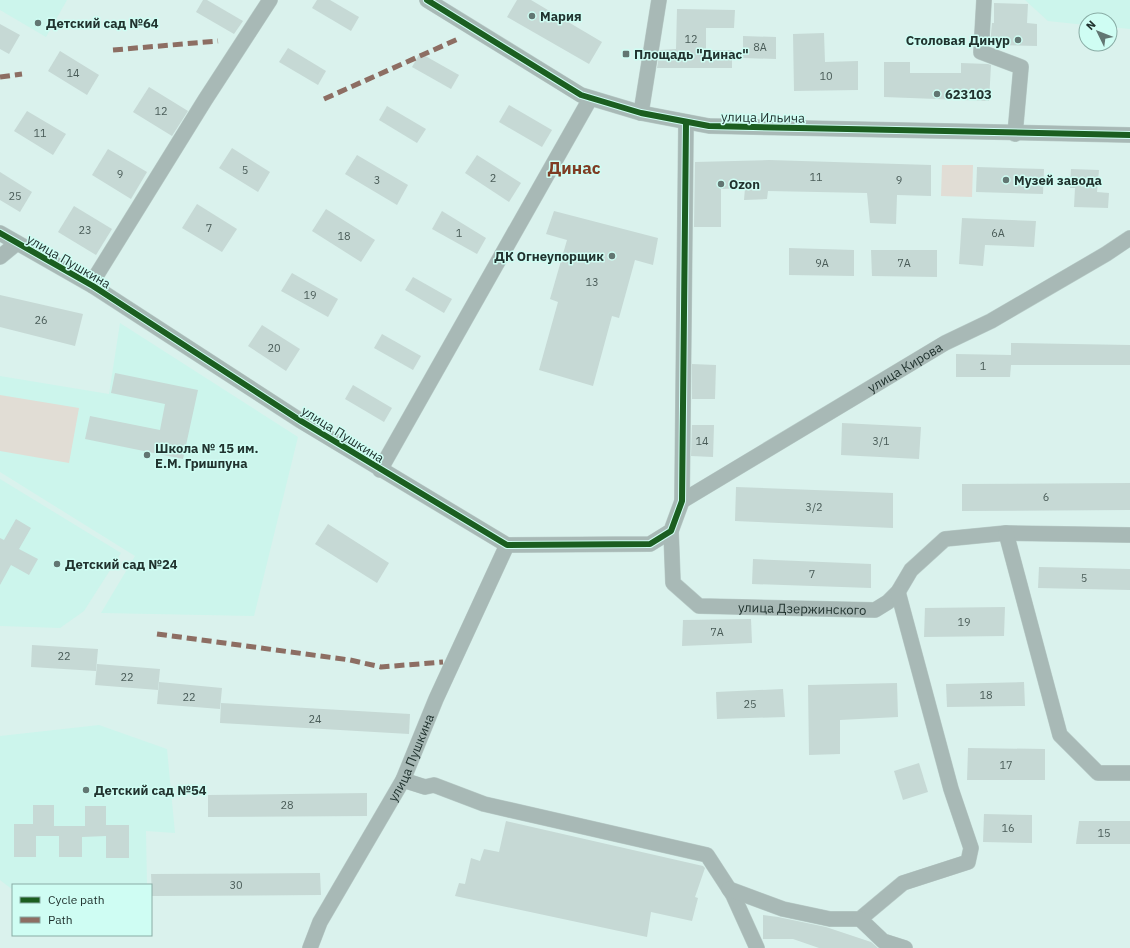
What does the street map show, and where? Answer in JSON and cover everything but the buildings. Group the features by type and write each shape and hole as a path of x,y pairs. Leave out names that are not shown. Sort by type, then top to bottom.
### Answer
{"street":[{"path":"93,286 96,276 205,100 270,0"},
{"name":"улица Ильича","path":"427,0 590,99 641,113 686,122 714,127 1015,134 1130,135"},
{"path":"641,113 659,0"},
{"path":"984,0 981,52 1021,66 1015,134"},
{"name":"улица Пушкина","path":"380,470 590,99"},
{"path":"507,545 650,544 671,531 682,501 686,122"},
{"name":"улица Пушкина","path":"0,233 93,286 380,470 507,545 436,699 403,780 320,922 311,945"},
{"name":"улица Кирова","path":"682,501 945,343 991,321 1106,254 1130,238"},
{"path":"0,257 17,243"},
{"name":"улица Дзержинского","path":"671,531 672,583 699,606 875,610 888,602 898,592 911,570 945,539 1006,534 1130,535"},
{"path":"1006,534 1060,735 1098,773 1130,773"},
{"path":"729,889 783,909 830,919 860,919 903,883 968,862 971,848 951,789 898,592"},
{"path":"403,780 425,786 434,785 484,804 707,855 729,889 757,948"},
{"path":"860,919 883,941 905,948"}],"shaded area":[{"name":"Детский сад №64","path":"0,0 67,0 46,37 0,10"},
{"path":"1025,0 1130,0 1130,29 1118,28 1118,12 1078,12 1078,24 1048,21"},
{"path":"942,165 973,165 972,197 941,196"},
{"name":"Школа № 15 им. Е.М. Гришпуна","path":"120,323 298,437 254,616 101,613 135,556 0,472 0,376 109,394"},
{"path":"0,395 79,408 69,463 0,451"},
{"name":"Детский сад №24","path":"0,479 121,553 84,611 60,628 0,626"},
{"name":"Детский сад №54","path":"99,725 167,749 175,833 146,831 147,884 12,884 12,889 0,880 0,736"}],"marked path":[{"path":"324,99 458,39"},
{"path":"113,50 218,41"},
{"path":"0,77 22,74"},
{"path":"157,634 350,660 381,667 443,662"}],"cycle path":[{"path":"427,0 581,95 641,113 709,126 1130,135"},
{"path":"0,233 93,286 301,421 507,545 650,544 671,531 682,501 686,122"}],"place":[{"name":"Мария","path":"532,16"},
{"name":"Детский сад №64","path":"38,23"},
{"name":"Столовая Динур","path":"1018,40"},
{"name":"Площадь \"Динас\"","path":"626,54"},
{"name":"623103","path":"937,94"},
{"name":"Музей завода","path":"1006,180"},
{"name":"Ozon","path":"721,184"},
{"name":"ДК Огнеупорщик","path":"612,256"},
{"name":"Школа № 15 им. Е.М. Гришпуна","path":"147,455"},
{"name":"Детский сад №24","path":"57,564"},
{"name":"Детский сад №54","path":"86,790"}],"district":[{"name":"Динас","path":"574,168"}]}
